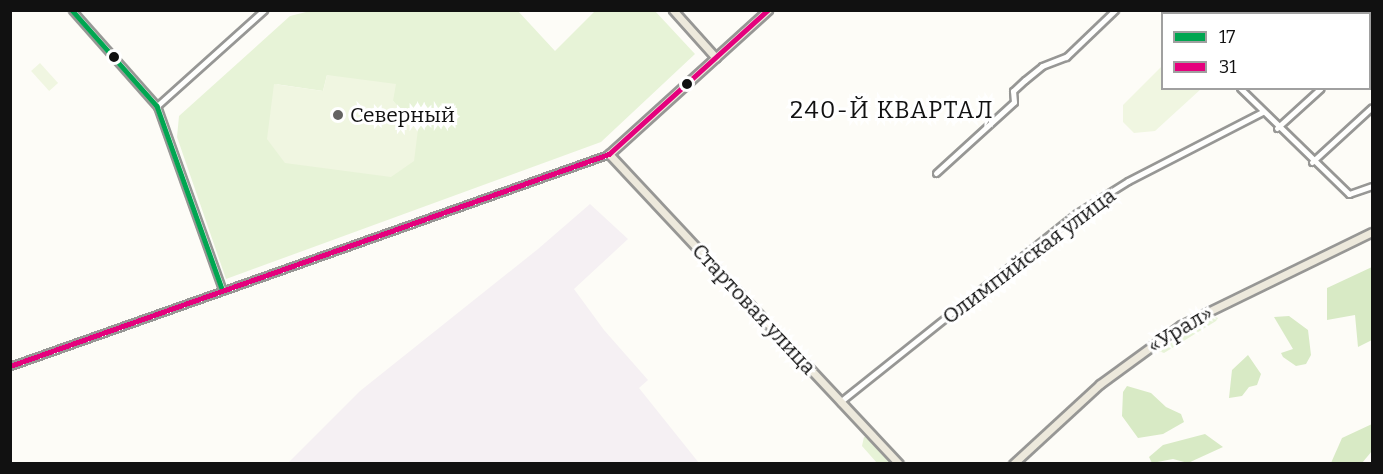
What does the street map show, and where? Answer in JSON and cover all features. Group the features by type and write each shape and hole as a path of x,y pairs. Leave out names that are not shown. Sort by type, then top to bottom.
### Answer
{"main road":[{"path":"673,10 716,58"},
{"path":"609,154 768,10"},
{"name":"Стартовая улица","path":"609,154 899,464"},
{"name":"«Урал»","path":"1013,464 1100,384 1181,325 1372,232"}],"street":[{"path":"72,10 157,106 223,291"},
{"path":"157,106 264,10"},
{"path":"936,173 1014,102 1013,92 1024,80 1042,66 1066,57 1115,10"},
{"path":"1242,90 1312,162 1349,194 1372,186"},
{"path":"1277,128 1319,90"},
{"path":"1312,162 1372,108"},
{"name":"Олимпийская улица","path":"840,402 1077,213 1128,181 1262,112"},
{"path":"10,366 609,154"}],"shaded area":[{"path":"590,204 628,239 574,289 604,330 648,380 639,388 699,463 288,463 360,391 538,249"}],"green space":[{"path":"310,11 518,11 555,51 595,11 655,11 695,54 601,142 226,279 177,137 179,116 290,16","holes":["327,75 393,101 418,129 275,84 323,91"]},
{"path":"40,63 58,83 49,91 31,71"},
{"path":"1161,67 1161,90 1200,90 1155,131 1134,133 1123,122 1123,105"},
{"name":"Северный","path":"327,75 396,84 393,101 418,129 414,161 391,177 285,163 267,139 274,84 323,91"},
{"path":"1372,267 1372,340 1358,347 1355,315 1327,320 1327,288"},
{"path":"1212,316 1218,318 1216,321 1164,353 1159,351"},
{"path":"1289,316 1308,330 1311,355 1306,364 1296,366 1281,353 1293,349 1274,317"},
{"path":"1248,355 1261,374 1257,385 1249,387 1242,396 1229,398 1232,370"},
{"path":"1127,386 1151,393 1166,407 1181,414 1184,422 1163,434 1138,438 1122,416 1123,392"},
{"path":"1372,424 1372,451 1362,463 1331,463 1342,438"},
{"path":"1205,434 1223,447 1188,463 1173,459 1152,463 1149,457 1163,445"},
{"path":"864,437 867,437 893,463 877,463 862,446"}],"transit line":[{"name":"17","path":"72,10 157,106 223,291"},
{"name":"31","path":"10,366 609,154 768,10"}],"place":[{"name":"Северный","path":"338,115"}],"district":[{"name":"240-Й КВАРТАЛ","path":"892,111"}]}
